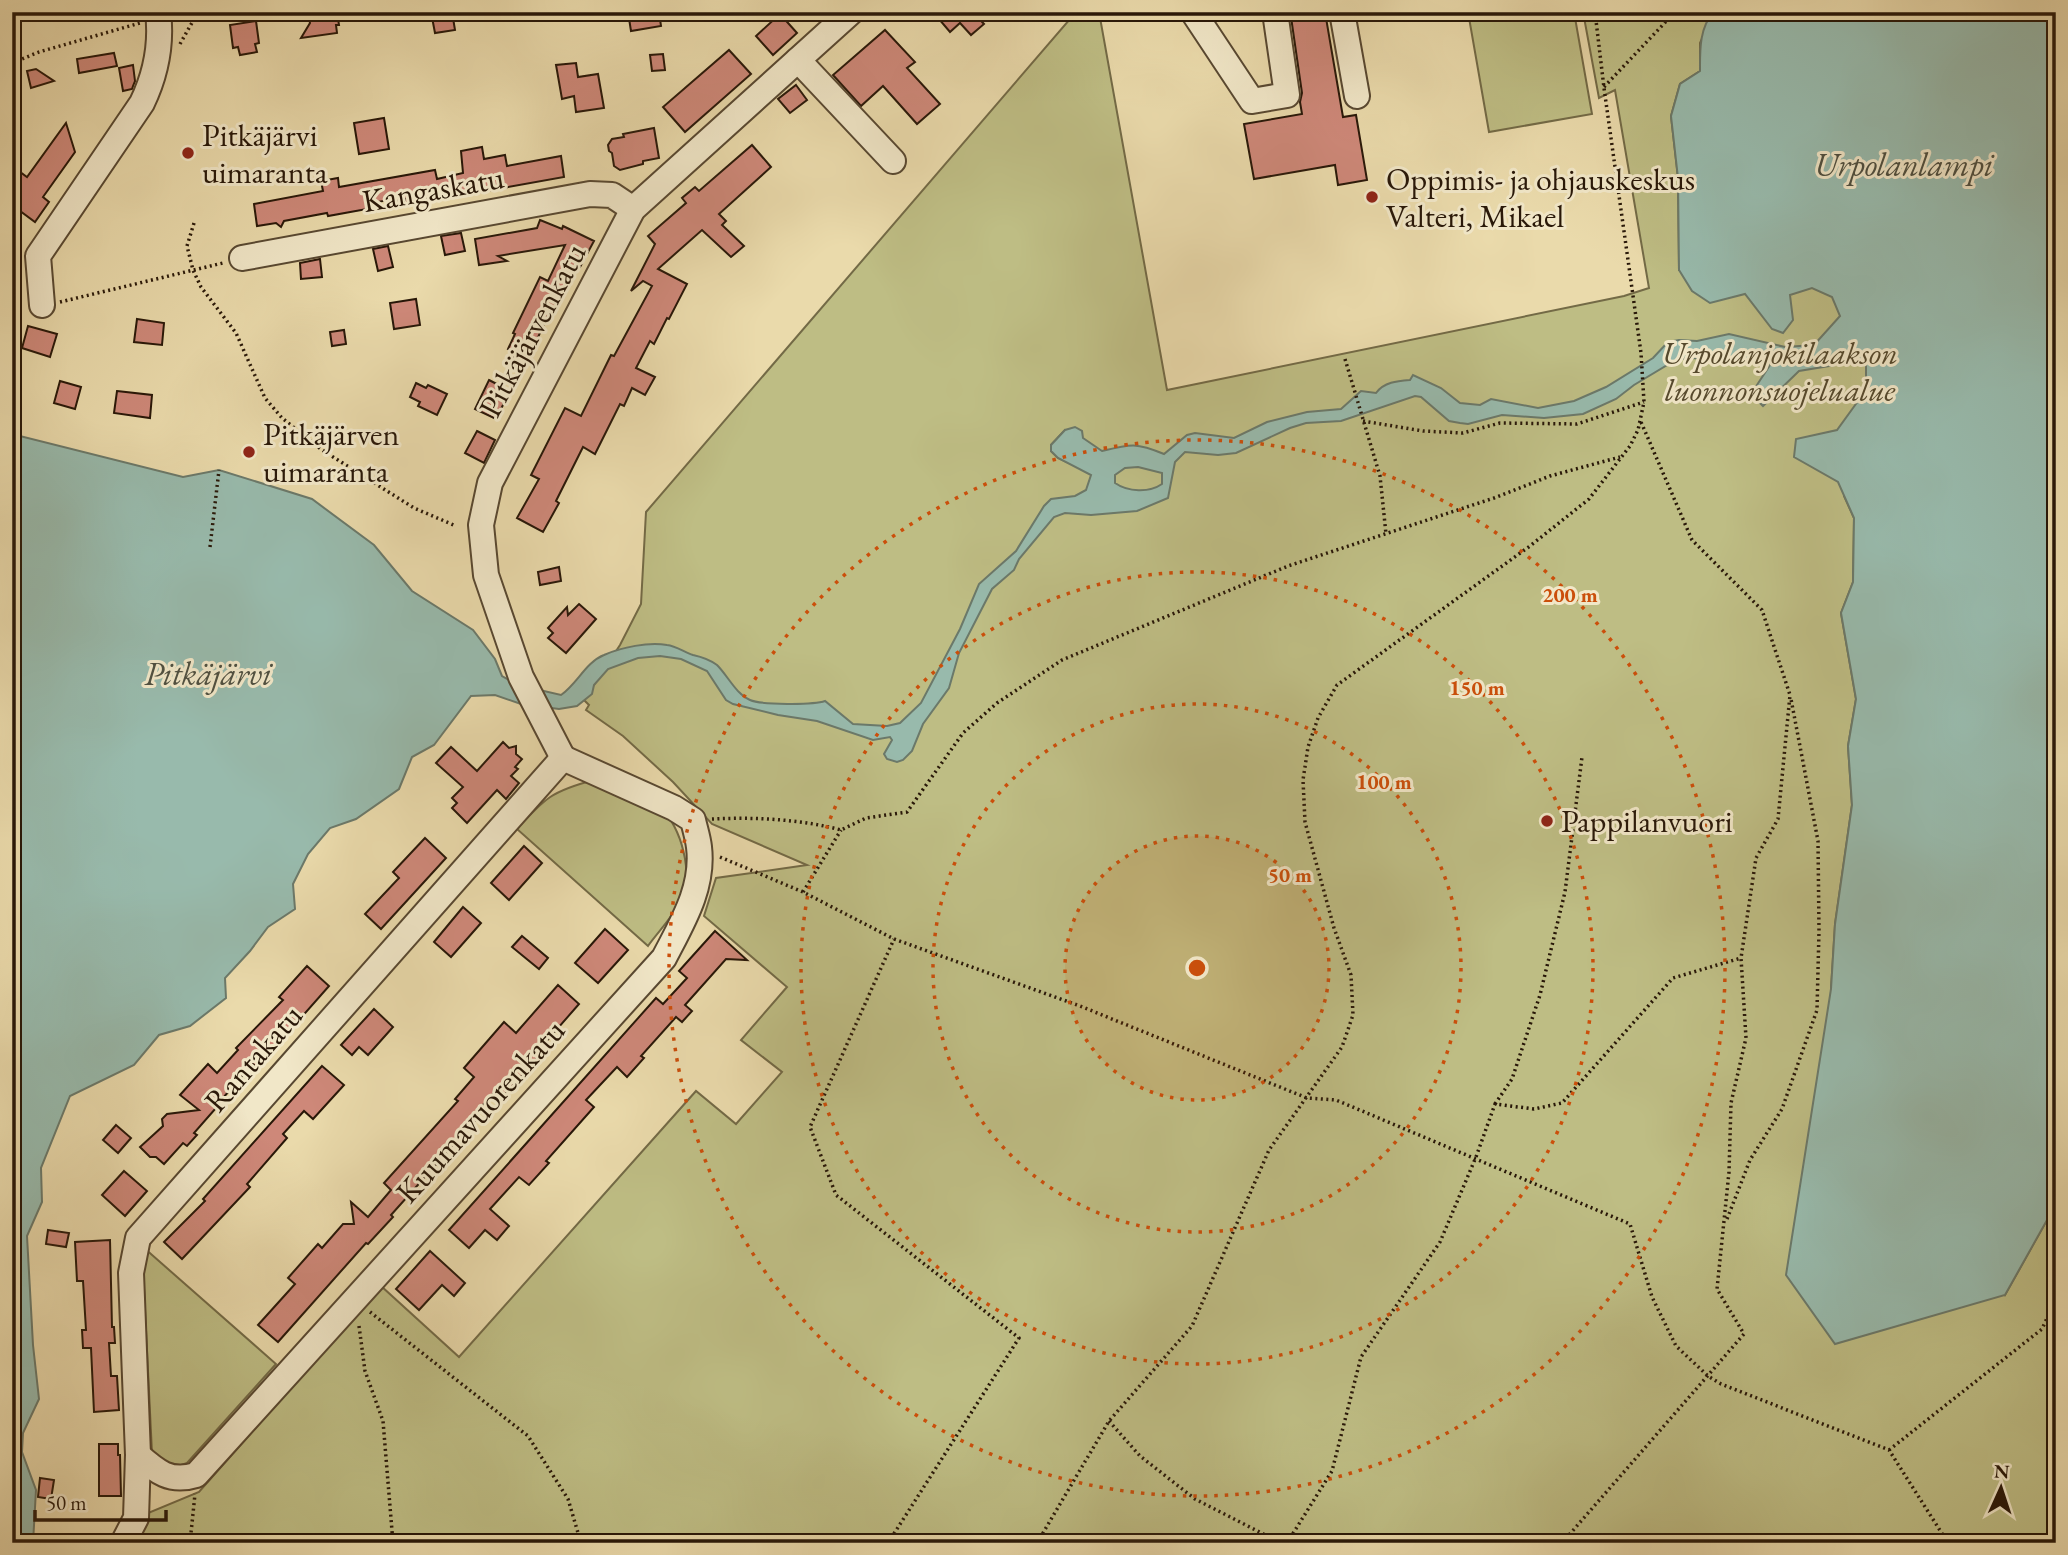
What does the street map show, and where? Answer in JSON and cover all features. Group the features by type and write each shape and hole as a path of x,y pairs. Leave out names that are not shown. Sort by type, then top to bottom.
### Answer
{"street":[{"name":"Pitkäjärvenkatu","path":"562,758 521,677 486,575 481,525 490,483 633,209 851,12"},
{"path":"1198,13 1252,102 1287,95 1275,12"},
{"path":"1342,12 1357,96"},
{"path":"42,305 38,256 142,103 153,79 160,37 158,15"},
{"path":"799,60 893,161"},
{"name":"Kangaskatu","path":"242,258 590,194 612,195 633,209"},
{"path":"562,758 674,808 693,820"},
{"name":"Rantakatu","path":"123,1543 136,1518 138,1455 131,1273 138,1238 562,758"},
{"name":"Kuumavuorenkatu","path":"196,1475 664,958 689,911 697,883 699,848 693,820"},
{"path":"138,1455 159,1474 175,1479 196,1475"}],"path":[{"path":"1037,1543 1109,1421 1192,1326 1269,1150 1342,1047 1353,1014 1351,975 1334,928 1305,822 1303,780 1308,747 1318,718 1337,685 1530,546 1588,499 1630,446 1640,420 1644,402 1641,353 1595,12"},
{"path":"1604,88 1675,12"},
{"path":"12,63 158,15"},
{"path":"194,223 187,246 193,270 209,299 236,332 265,398 282,418 322,450 414,508 456,526"},
{"path":"12,309 42,305 242,258"},
{"path":"1345,359 1380,477 1387,534"},
{"path":"1363,421 1423,431 1463,433 1500,423 1577,424 1644,402"},
{"path":"1640,420 1692,540 1762,610 1790,695 1818,841 1817,1010 1782,1109 1750,1160 1724,1224"},
{"path":"803,892 841,830 866,818 907,812 963,733 997,703 1062,660 1288,566 1550,476 1622,456"},
{"path":"210,547 219,470"},
{"path":"1562,1543 1744,1334 1717,1289 1729,1172 1731,1103 1746,1038 1741,958 1756,858 1778,819 1790,695"},
{"path":"1287,1543 1332,1471 1361,1357 1440,1241 1476,1157 1495,1104 1513,1079 1540,995 1565,892 1582,757"},
{"path":"693,820 740,817 820,825 841,830"},
{"path":"699,848 803,892 894,939 1080,1006 1307,1098 1336,1100 1630,1223 1652,1297 1676,1346 1721,1384 1889,1450 1948,1543"},
{"path":"888,1543 1019,1338 836,1195 810,1127 894,939"},
{"path":"1495,1104 1534,1109 1562,1103 1673,978 1741,958"},
{"path":"1889,1450 2042,1329 2056,1299"},
{"path":"355,1300 365,1371 383,1421 393,1543"},
{"path":"355,1300 528,1436 568,1499 581,1543"},
{"path":"1109,1421 1140,1456 1195,1499 1281,1543"},
{"path":"188,1543 196,1475"}],"green space":[{"name":"Urpolanjokilaakson luonnonsuojelualue","path":"1076,12 1099,12 1167,390 1624,296 1649,288 1615,90 1599,98 1583,12 1714,12 1700,43 1700,71 1680,84 1671,116 1678,178 1679,270 1836,278 1880,356 1844,496 1854,518 1853,582 1841,613 1856,699 1848,746 1852,805 1835,924 1831,989 2005,1295 2056,1204 2056,1543 123,1543 136,1518 199,1492 381,1286 459,1357 696,1091 736,1124 782,1072 741,1040 787,987 704,916 716,878 807,865 712,824 673,782 623,736 586,710 589,705 584,700 620,645 641,604 646,512","holes":["1065,430 1090,444 1071,464 1051,451 1051,445"]},
{"path":"1468,12 1574,12 1592,114 1489,132"},
{"path":"594,780 660,807 668,815 680,838 686,865 684,891 673,914 648,946 517,829 550,797"},
{"path":"143,1247 276,1364 187,1463 173,1468 152,1453"}],"water":[{"path":"1714,12 2056,12 2056,1204 2005,1295 1835,1344 1786,1275 1831,989 1835,924 1852,805 1848,746 1856,699 1841,613 1853,582 1854,518 1838,482 1794,457 1796,439 1837,430 1866,390 1866,360 1799,371 1763,406 1751,394 1770,365 1765,359 1687,358 1674,361 1616,399 1583,414 1544,418 1502,415 1468,424 1449,421 1421,397 1415,396 1341,421 1306,423 1290,428 1236,453 1218,455 1185,452 1175,462 1168,498 1137,511 1091,515 1065,513 1054,517 1019,559 1014,570 992,589 959,653 949,688 923,724 912,751 897,762 887,759 884,754 892,740 890,737 873,740 817,721 733,704 726,700 707,671 681,659 660,656 638,658 608,669 594,685 592,694 577,706 559,709 521,704 495,695 471,696 434,745 412,757 399,789 356,819 330,828 308,854 293,884 295,909 268,927 225,978 226,998 190,1026 159,1035 134,1065 70,1096 41,1168 42,1202 27,1236 39,1399 23,1433 22,1452 36,1490 33,1543 12,1543 12,434 183,477 219,470 312,499 374,545 412,591 473,630 495,659 502,676 518,685 561,695 598,658 635,646 660,644 714,663 740,694 750,700 788,704 825,701 853,724 887,726 900,723 921,703 960,629 979,584 1016,551 1051,499 1075,496 1086,490 1091,475 1058,458 1051,451 1051,445 1065,430 1075,427 1082,431 1083,438 1102,451 1133,445 1164,454 1187,435 1195,433 1234,438 1267,422 1307,412 1341,409 1361,391 1376,393 1387,384 1410,380 1413,375 1441,388 1460,403 1480,405 1491,399 1538,408 1574,401 1606,387 1653,358 1668,342 1697,341 1729,334 1785,347 1814,345 1840,316 1832,297 1812,288 1790,295 1793,320 1783,333 1772,329 1745,294 1710,303 1692,291 1679,270 1678,178 1671,116 1680,84 1700,71 1701,40","holes":["1138,467 1162,473 1162,484 1151,489 1132,490 1115,483 1115,475 1125,468"]}],"building":[{"path":"308,12 337,12 337,33 301,38 310,23"},
{"path":"431,12 452,12 455,30 435,33"},
{"path":"628,12 659,12 661,26 631,31"},
{"path":"933,12 973,12 984,24 971,35 960,23 950,32"},
{"path":"1325,12 1343,117 1356,115 1367,180 1338,185 1335,165 1254,179 1244,124 1302,114 1302,93 1291,17"},
{"path":"780,14 797,33 773,55 756,36"},
{"path":"256,21 259,43 255,44 257,52 240,55 238,47 233,48 230,25"},
{"path":"885,30 915,62 907,68 940,104 917,124 883,86 861,106 833,75"},
{"path":"729,50 751,74 685,132 663,107"},
{"path":"114,53 117,66 79,73 77,59"},
{"path":"663,54 665,70 652,71 650,55"},
{"path":"576,63 578,77 598,74 604,108 576,112 574,96 562,99 556,65"},
{"path":"133,65 135,81 132,89 123,91 119,68"},
{"path":"36,69 54,81 31,88 27,71"},
{"path":"796,85 807,100 790,113 778,99"},
{"path":"384,118 389,149 359,154 354,123"},
{"path":"66,123 75,152 43,197 49,202 35,222 12,205 12,166 27,177"},
{"path":"654,128 659,158 620,170 614,166 608,145 612,139"},
{"path":"752,145 771,167 719,214 726,221 722,225 744,246 731,257 702,230 658,269 687,284 654,344 650,341 636,368 655,377 645,395 632,388 624,406 620,404 595,454 583,447 556,501 559,503 543,532 517,518 539,479 531,475 565,408 581,416 611,355 614,356 652,286 643,281 631,291 655,244 648,236 686,203 682,198 695,187 699,191"},
{"path":"482,147 484,159 505,155 507,166 561,156 564,177 453,197 452,194 405,203 405,199 394,199 366,204 367,209 284,221 281,227 276,223 257,226 254,204 323,191 321,181 338,178 339,187 435,170 437,179 463,173 461,151"},
{"path":"540,220 562,229 563,226 594,241 580,267 576,266 551,319 547,317 524,369 510,363 515,352 508,349 515,334 513,333 540,277 548,281 565,245 498,256 507,261 479,265 475,239 537,228"},
{"path":"461,233 465,251 445,255 441,236"},
{"path":"388,246 393,267 378,271 373,249"},
{"path":"320,259 322,277 301,279 300,263"},
{"path":"416,299 420,325 394,329 390,303"},
{"path":"137,319 164,323 162,345 134,342"},
{"path":"28,326 57,334 50,357 22,348"},
{"path":"344,330 346,344 332,346 330,332"},
{"path":"489,380 510,391 496,419 475,409"},
{"path":"60,381 81,387 75,409 54,403"},
{"path":"416,383 426,388 428,385 447,394 437,415 418,406 420,402 410,397"},
{"path":"117,391 152,395 150,418 114,413"},
{"path":"477,431 495,440 484,463 465,453"},
{"path":"559,567 561,581 540,585 538,572"},
{"path":"579,604 596,619 566,653 548,638 553,633 548,628 567,607 568,615"},
{"path":"503,742 509,748 516,746 516,754 522,759 511,776 519,783 506,799 497,790 467,823 452,808 457,803 452,798 463,787 436,763 451,747 477,771"},
{"path":"425,838 446,858 381,929 365,914 399,878 393,872"},
{"path":"524,846 542,863 509,900 491,883"},
{"path":"463,907 481,923 451,957 434,942"},
{"path":"605,929 628,950 598,983 575,963"},
{"path":"715,931 747,960 726,959 685,1005 692,1011 682,1022 676,1017 641,1056 644,1058 627,1077 617,1067 586,1100 594,1107 546,1161 549,1163 529,1185 519,1177 490,1209 509,1226 497,1240 485,1230 469,1248 449,1230 656,998 663,1004 687,978 679,971"},
{"path":"522,936 548,958 539,969 512,947"},
{"path":"307,966 329,986 257,1068 253,1064 194,1133 197,1135 187,1146 183,1143 164,1164 156,1157 150,1157 140,1147 163,1126 162,1119 167,1114 199,1110 180,1095 208,1064 217,1073 238,1050 236,1048 283,1000 279,997"},
{"path":"558,985 579,1004 537,1052 540,1055 500,1100 493,1094 472,1117 475,1121 391,1215 393,1217 368,1244 366,1243 278,1342 258,1325 295,1284 288,1278 318,1244 322,1248 343,1224 354,1224 351,1202 368,1217 391,1190 384,1183 458,1101 455,1099 474,1077 464,1068 504,1022 516,1033"},
{"path":"374,1009 393,1027 368,1055 359,1047 352,1055 341,1045"},
{"path":"322,1066 344,1085 313,1119 304,1111 283,1134 287,1138 247,1184 250,1187 182,1259 164,1242 205,1201 203,1199"},
{"path":"116,1125 131,1138 118,1153 103,1140"},
{"path":"124,1171 147,1191 125,1216 102,1195"},
{"path":"48,1230 69,1233 66,1247 46,1244"},
{"path":"110,1240 112,1327 115,1343 109,1343 111,1376 117,1376 119,1410 94,1412 91,1348 83,1348 82,1330 86,1330 83,1281 77,1281 75,1242"},
{"path":"430,1251 465,1283 454,1296 442,1285 419,1310 396,1289"},
{"path":"99,1444 118,1444 121,1496 99,1496"},
{"path":"40,1478 54,1480 51,1499 38,1497"}],"place":[{"name":"Pitkäjärvi uimaranta","path":"188,153"},
{"name":"Oppimis- ja ohjauskeskus Valteri, Mikael","path":"1372,197"},
{"name":"Pitkäjärven uimaranta","path":"249,452"},
{"name":"Pappilanvuori","path":"1547,821"}],"water label":[{"name":"Urpolanlampi","path":"1904,164"},
{"name":"Pitkäjärvi","path":"208,673"}]}
